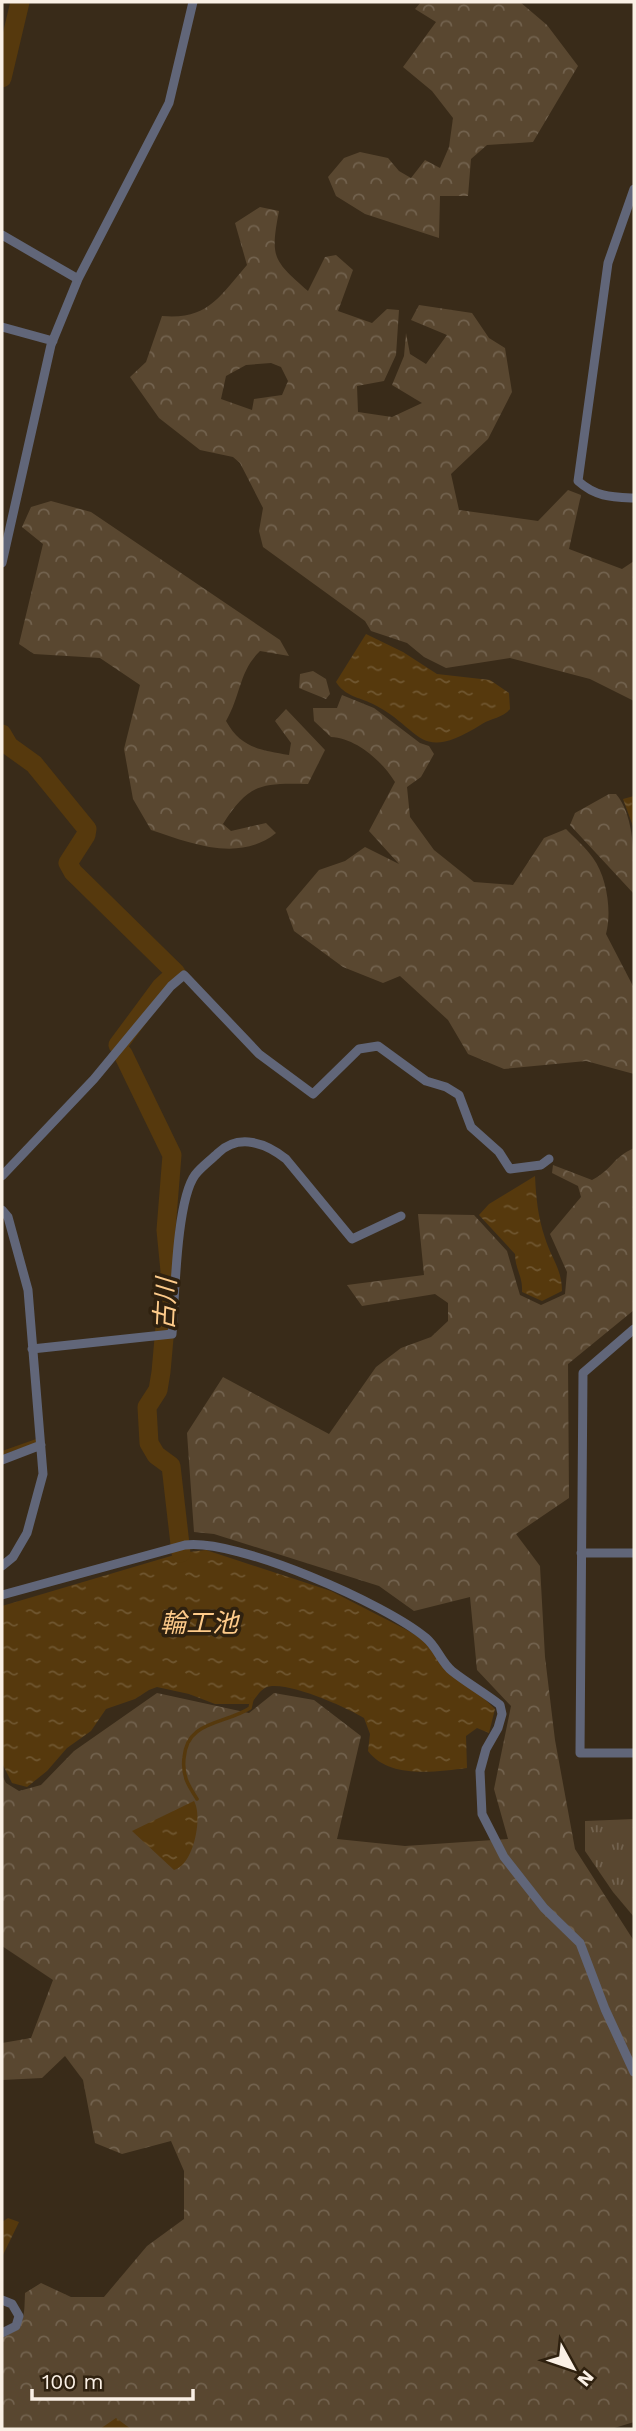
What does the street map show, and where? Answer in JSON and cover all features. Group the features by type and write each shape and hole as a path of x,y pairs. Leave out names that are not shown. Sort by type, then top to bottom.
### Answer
{"street":[{"path":"2,563 53,341 78,279 169,103 193,2"},
{"path":"634,189 608,263 578,481 591,493 634,498"},
{"path":"2,234 78,279"},
{"path":"2,327 53,341"},
{"path":"2,1176 94,1079 171,986 184,975 267,1061 313,1094 359,1049 378,1046 416,1075 459,1095 471,1127 499,1152 510,1170 541,1165 549,1159"},
{"path":"32,1349 172,1334 183,1212 188,1189 195,1175 227,1145 243,1141 260,1143 275,1150 286,1159 352,1239 401,1216"},
{"path":"2,1210 8,1217 28,1290 41,1445 41,1488 27,1533 13,1557 2,1566"},
{"path":"634,1329 583,1373 580,1753 634,1754"},
{"path":"2,1460 41,1445"},
{"path":"2,1595 180,1546 207,1544 238,1551 346,1590 426,1638 453,1672 500,1705 500,1721 480,1771 482,1814 504,1857 537,1900 580,1943 605,2009 634,2072"},
{"path":"582,1553 634,1553"},
{"path":"2,2300 12,2304 19,2316 16,2326 2,2333"}],"green space":[{"path":"421,2 520,2 547,25 578,66 533,142 487,145 471,159 468,196 440,196 439,238 365,214 336,196 328,177 344,158 360,152 388,158 399,171 411,178 425,160 440,168 449,147 453,118 432,91 403,67 436,22 415,9"},
{"path":"260,207 279,211 275,239 277,257 287,272 308,291 325,257 336,255 353,270 338,311 372,323 387,309 399,310 396,355 384,381 357,386 358,412 392,417 422,403 392,385 404,356 406,333 410,354 426,364 447,335 411,320 419,305 472,313 489,338 505,348 512,392 488,439 451,474 459,510 538,521 568,490 581,495 569,549 622,569 634,561 634,701 590,679 510,658 446,668 424,657 407,643 371,631 365,621 263,547 259,531 263,508 240,463 233,457 200,450 159,418 130,377 146,362 162,316 178,316 202,310 220,296 247,265 235,223","holes":["271,363 281,367 288,381 282,395 254,399 252,410 221,399 226,376 246,365"]},
{"path":"51,501 91,512 280,640 289,656 260,651 244,675 226,721 238,737 252,746 289,755 291,743 275,721 286,709 325,750 308,784 279,784 258,788 241,800 223,824 231,831 266,823 276,833 262,842 230,849 198,845 151,830 133,799 124,749 140,685 100,658 34,654 19,644 43,544 22,527 31,507"},
{"path":"313,671 326,679 330,694 326,699 299,688 300,674"},
{"path":"342,695 374,708 420,743 429,746 434,754 421,777 407,787 410,817 434,850 474,882 513,885 544,838 566,829 590,854 602,875 607,895 606,934 634,988 634,1074 586,1061 504,1069 468,1054 448,1020 400,976 383,983 343,967 294,931 286,909 319,870 345,861 365,847 399,864 369,831 395,782 368,752 350,741 331,737 314,721 313,708 337,708"},
{"path":"609,794 616,794 627,815 634,855 634,894 570,825 575,813"},
{"path":"634,1148 634,1310 568,1364 569,1498 516,1534 540,1566 545,1657 555,1740 575,1849 634,1941 634,2422 611,2429 2,2429 2,2336 20,2324 25,2293 41,2283 71,2297 104,2297 147,2246 184,2219 184,2171 171,2141 122,2154 95,2143 83,2080 65,2056 42,2078 2,2080 2,2043 31,2038 53,1980 2,1946 2,1775 6,1783 19,1791 41,1785 74,1751 157,1693 249,1713 274,1693 314,1700 361,1736 337,1839 405,1846 508,1839 494,1789 511,1706 477,1670 470,1597 414,1611 379,1586 214,1534 194,1532 187,1433 223,1377 329,1434 376,1367 401,1348 431,1337 448,1321 448,1303 435,1294 362,1306 347,1285 424,1275 418,1214 474,1215 507,1251 520,1295 541,1305 565,1294 567,1272 550,1234 581,1197 578,1186 552,1173 553,1165 592,1180"},
{"path":"634,1819 634,1917 585,1851 585,1821"}],"water":[{"path":"366,634 403,652 437,674 490,680 509,693 510,709 445,742 422,739 389,714 348,693 336,682"},
{"path":"634,796 634,829 623,799"},
{"path":"535,1176 541,1223 562,1283 562,1291 542,1301 522,1292 515,1254 479,1215 489,1204"},
{"name":"輪工池","path":"206,1550 331,1591 422,1639 495,1709 489,1733 477,1728 466,1736 467,1768 413,1772 388,1766 368,1751 370,1734 364,1718 300,1690 273,1686 263,1689 250,1704 215,1704 189,1694 157,1687 135,1699 106,1709 91,1731 67,1748 47,1771 27,1787 12,1783 2,1763 2,1606 181,1553"},
{"path":"194,1801 197,1808 195,1839 187,1859 174,1870 132,1831"},
{"path":"8,2218 19,2222 2,2257 2,2222"},
{"path":"116,2418 131,2429 100,2429"}],"waterway":[{"name":"古川","path":"2,78 20,2"},
{"name":"古川","path":"2,734 9,746 34,764 87,829 68,863 73,872 176,973 161,987 118,1045"},
{"name":"古川","path":"123,1054 172,1155 166,1230 170,1271 161,1372 158,1390 147,1407 149,1443 156,1455 171,1466 181,1553"},
{"path":"2,1453 36,1441"},
{"path":"197,1799 185,1775 184,1758 187,1746 199,1730 250,1708 252,1699"}]}
